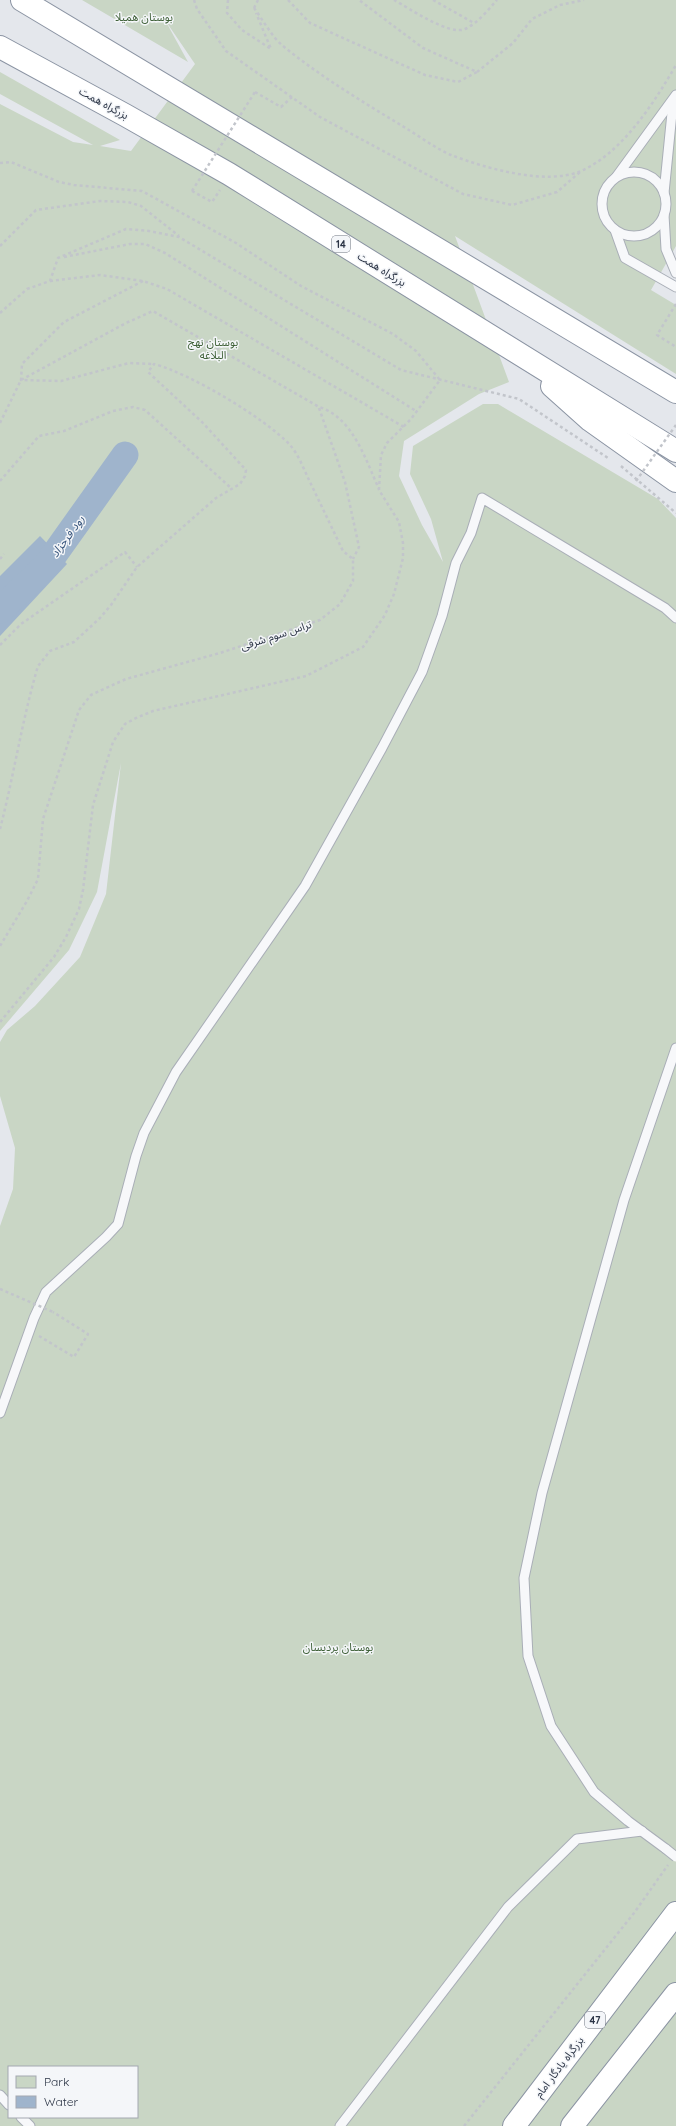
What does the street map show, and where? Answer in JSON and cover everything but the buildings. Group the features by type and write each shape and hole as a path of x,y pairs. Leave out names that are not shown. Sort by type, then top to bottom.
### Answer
{"highway":[{"path":"22,0 676,392"},
{"name":"بزرگراه همت","path":"0,47 229,174 676,451"},
{"path":"506,345 590,420 676,480"},
{"name":"بزرگراه یادگار امام","path":"514,2126 676,1913"},
{"path":"572,2126 676,1994"}],"lane":[{"path":"674,98 603,194 602,204 606,218 615,230 625,258 676,287"},
{"path":"615,230 634,236 644,235 660,223 666,204 664,195 674,98"},
{"path":"615,178 629,173 644,174 653,178 664,195"},
{"path":"664,214 666,249 676,273"},
{"path":"0,1413 29,1330 46,1292 106,1237 118,1224 136,1156 144,1133 176,1072 305,886 382,748 422,672 442,616 456,563 471,533 482,498 665,608 676,618"},
{"path":"674,1858 666,1849 594,1792 551,1726 528,1656 524,1578 542,1493 624,1200 676,1048"},
{"path":"340,2126 508,1907 577,1839 642,1831"},
{"path":"0,2096 8,2104"},
{"path":"22,2118 30,2126"}],"path":[{"path":"194,0 197,9 226,51 320,117 463,194 512,205 557,192 580,172 606,156 628,133 661,91 676,64"},
{"path":"228,0 227,13 242,30 271,49 254,8 258,0"},
{"path":"288,0 310,23 425,75 458,82 477,72 512,43 532,19 560,5 584,0"},
{"path":"359,0 423,48 477,72"},
{"path":"394,0 444,28 454,30 464,30 475,23 497,0"},
{"path":"433,0 475,23"},
{"path":"254,8 282,45 355,97 450,154 509,173 550,176 580,172"},
{"path":"212,202 192,191 255,92 281,107 292,97"},
{"path":"0,163 11,162 59,182 74,185 142,191 236,243 301,286 393,334 416,351 440,380"},
{"path":"0,246 36,210 100,201 128,202 141,206 179,236 401,370 519,398 612,460"},
{"path":"50,281 58,258 126,229 179,236"},
{"path":"58,258 130,244 145,244 164,253 416,411"},
{"path":"0,313 27,289 50,281 100,275 143,281 167,289 191,302 404,427"},
{"path":"0,423 21,380 22,364 64,322 143,281"},
{"path":"676,304 657,335 676,347"},
{"path":"0,1022 54,957 66,937 78,909 83,890 93,805 113,742 125,724 153,711 306,676 363,647 374,633 394,594 403,558 403,543 399,522 380,490 353,434 328,410 319,407 153,311 126,323 21,380"},
{"path":"21,380 61,381 129,363 154,364 169,368 198,382 256,418 290,445 300,460 343,551 353,559"},
{"path":"0,829 14,776 23,722 38,666 50,651 74,642 100,618 111,605 136,567 216,498 240,484 245,476 246,470 202,422 148,372 154,364"},
{"path":"380,490 381,455 387,443 404,427 440,380"},
{"path":"0,481 39,436 64,431 113,411 133,407 145,410 231,488"},
{"name":"تراس سوم شرقی","path":"0,946 27,901 38,879 43,819 79,710 91,695 126,680 220,653 320,620 340,604 353,581 353,559 359,547 345,482 319,407"},
{"path":"676,425 636,481 618,464 676,513"},
{"path":"0,645 21,624 125,552 136,567"},
{"path":"0,559 4,554"},
{"path":"0,1289 53,1312 88,1334 74,1357 29,1330"},
{"path":"464,2126 634,1913 674,1858"}],"green space":[{"name":"بوستان پردیسان","path":"82,0 676,0 676,246 651,290 676,305 676,374 455,236 509,382 479,394 404,441 399,476 422,525 443,562 431,519 410,474 413,446 483,404 498,404 658,499 676,518 676,2126 0,2126 0,1226 13,1189 15,1148 0,1096 0,1042 7,1030 35,1006 80,957 106,894 121,763 97,892 69,950 0,1031 0,104 73,142 93,145 0,94 0,72 120,140 100,146 131,151 195,64 165,20 188,62"}],"water":[{"path":"40,536 67,564 0,636 0,576"}],"waterway":[{"name":"رود فرحزاد","path":"0,610 46,566 125,455"}],"park label":[{"name":"بوستان همیلا","path":"144,17"},
{"name":"بوستان نهج البلاغه","path":"213,348"}]}
